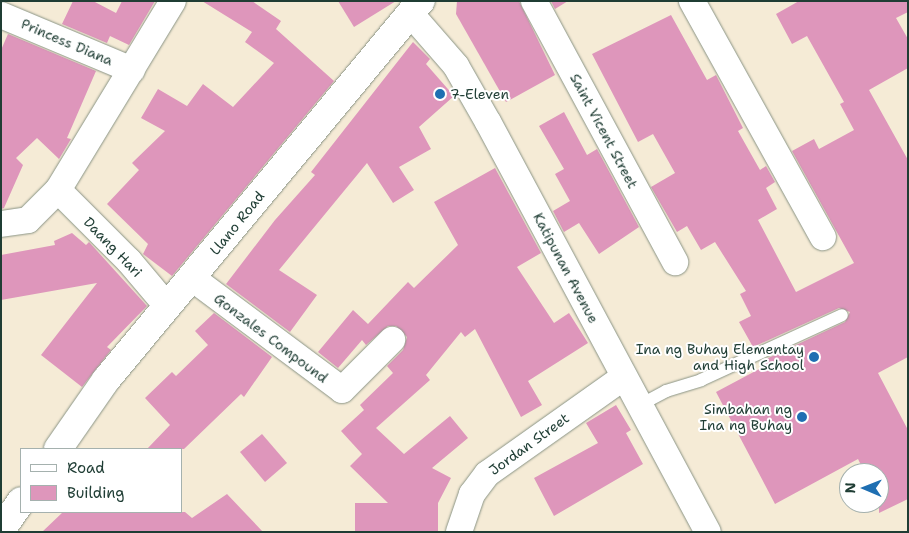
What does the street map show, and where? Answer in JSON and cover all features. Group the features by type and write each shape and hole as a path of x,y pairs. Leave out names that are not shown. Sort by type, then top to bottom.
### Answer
{"main road":[{"name":"Llano Road","path":"59,448 106,380 415,7"},
{"path":"1,530 20,502"}],"street":[{"path":"1,224 28,220 58,190 173,1"},
{"name":"Saint Vicent Street","path":"534,1 675,262"},
{"path":"692,1 823,237"},
{"name":"Katipunan Avenue","path":"415,7 456,66 708,532"},
{"name":"Princess Diana","path":"1,15 132,70"},
{"name":"Daang Hari","path":"58,190 129,261 166,306"},
{"name":"Gonzales Compound","path":"192,278 342,390 392,340"},
{"name":"Jordan Street","path":"459,532 472,494 486,474 624,376"}],"lane":[{"path":"640,405 666,391 701,380 842,315"}],"building":[{"path":"73,1 93,1 116,13 122,1 155,1 129,45 110,36 107,43 62,24"},
{"path":"202,1 252,1 281,21 276,29 334,81 172,276 143,254 148,244 107,204 139,170 132,163 165,131 141,118 158,89 187,106 203,84 233,107 274,63 245,42 252,32"},
{"path":"338,1 396,1 354,27"},
{"path":"457,1 519,1 555,75 506,102 456,14"},
{"path":"551,1 568,1 555,9"},
{"path":"799,1 908,1 908,12 896,18 908,39 908,68 869,90 908,160 908,357 878,373 908,430 908,499 889,508 889,463 860,463 858,459 851,463 839,463 839,469 775,504 716,392 763,367 760,362 845,322 850,312 839,308 753,347 739,322 751,316 740,294 746,291 715,242 701,250 687,226 677,232 651,187 675,173 653,134 638,142 592,54 671,15 707,80 716,75 743,128 738,131 760,170 766,166 775,182 766,188 777,209 758,220 796,292 854,263 792,151 814,139 819,149 854,130 840,104 844,102 807,36 792,44 776,14"},
{"path":"8,34 96,71 67,138 71,139 59,159 37,138 16,158 23,165 4,208 1,209 1,50"},
{"path":"413,42 430,59 426,64 454,96 419,127 431,149 399,167 414,190 393,203 367,163 279,270 317,295 290,332 226,284 275,220 315,175 311,172"},
{"path":"564,112 587,155 597,149 639,227 599,254 579,223 564,232 553,211 570,201 555,174 564,169 539,126"},
{"path":"495,168 541,253 517,267 554,323 569,313 588,343 528,381 542,405 521,417 475,329 465,337 461,332 426,375 430,380 376,428 404,454 450,416 468,438 432,468 451,478 438,503 438,532 355,532 355,503 388,503 350,466 362,454 341,431 364,410 360,405 393,373 387,366 403,350 407,337 396,326 388,326 366,345 362,340 338,368 318,352 353,310 368,324 408,282 414,288 458,245 434,202"},
{"path":"72,233 86,245 89,242 147,306 107,347 111,350 82,387 41,355 97,283 1,300 1,255 55,245 54,241"},
{"path":"214,313 272,357 244,397 241,394 184,449 148,448 170,425 145,398 172,372 176,376 208,345 195,331"},
{"path":"616,405 631,430 626,433 643,464 554,516 534,478 598,443 586,423"},
{"path":"262,434 287,463 265,482 240,452"},
{"path":"227,494 263,532 42,532 62,513 185,512 192,518"}],"place":[{"name":"7-Eleven","path":"440,94"},
{"name":"Ina ng Buhay Elementay and High School","path":"814,357"},
{"name":"Simbahan ng Ina ng Buhay","path":"802,417"}]}
